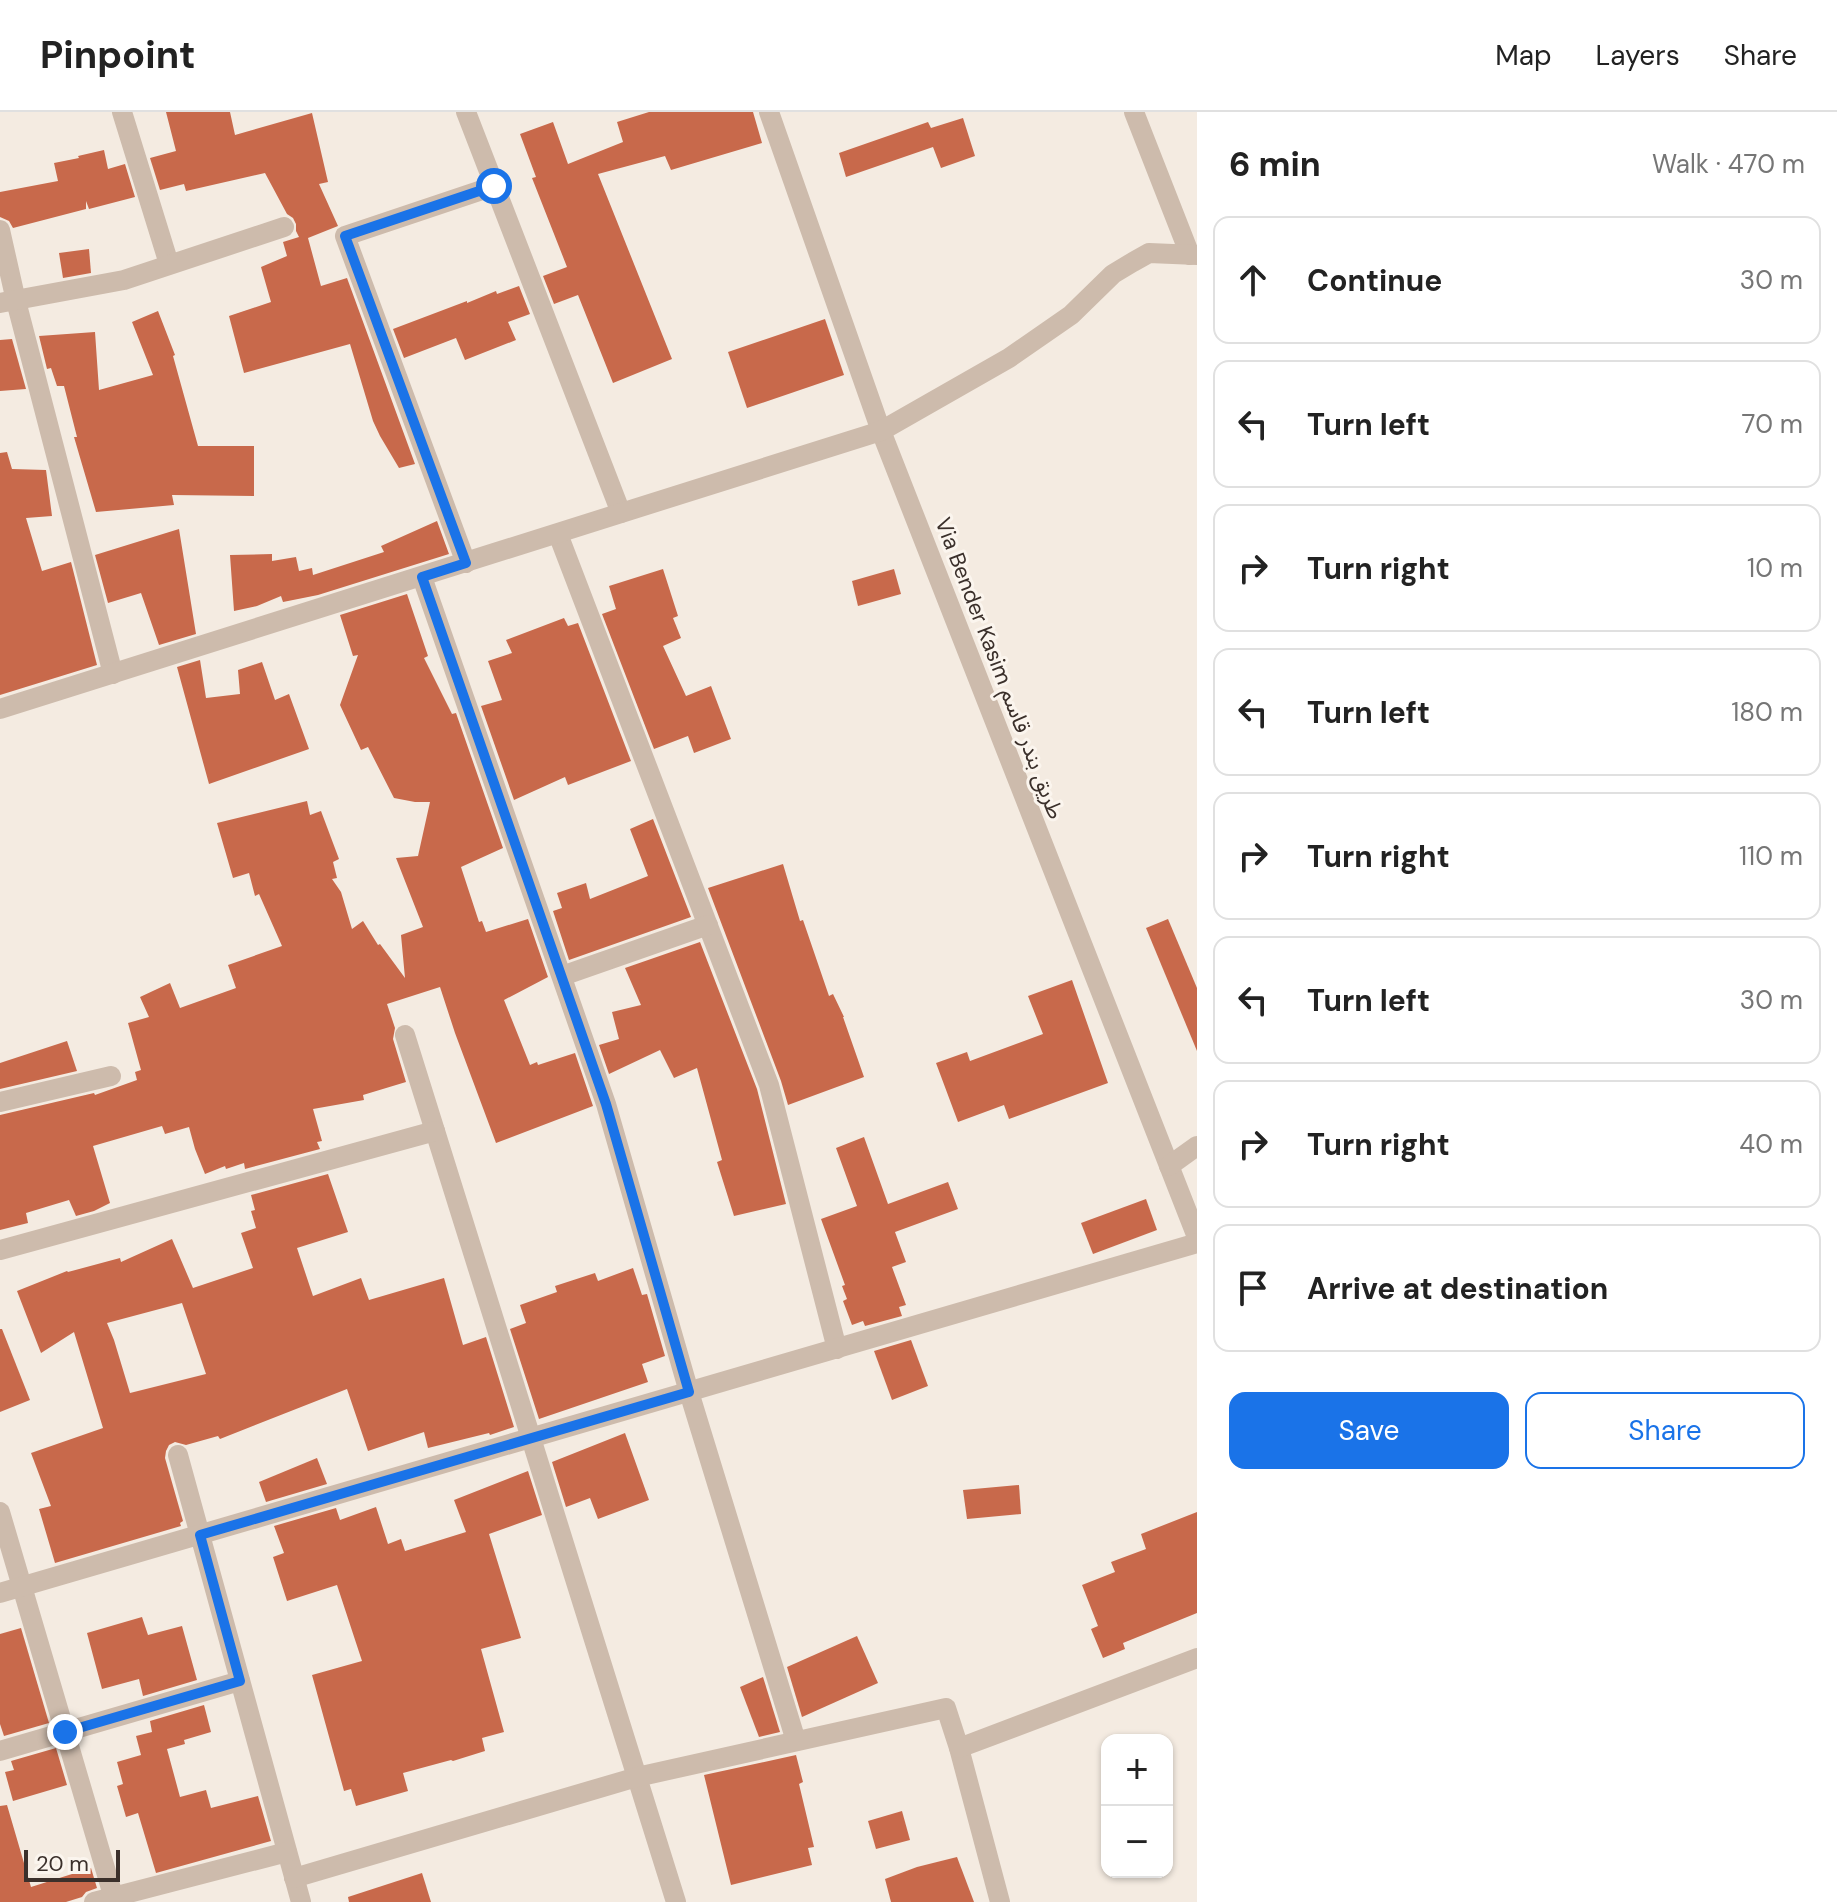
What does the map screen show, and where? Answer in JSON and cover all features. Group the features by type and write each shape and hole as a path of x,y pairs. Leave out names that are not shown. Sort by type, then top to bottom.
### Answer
{"street":[{"path":"122,112 169,264"},
{"path":"466,112 621,513"},
{"name":"Via Bender Kasim طريق بندر قاسم","path":"769,112 881,431 1197,1240"},
{"path":"0,709 881,431 1009,358 1071,315 1113,274 1149,253 1194,255 1134,112"},
{"path":"466,563 345,236 494,186"},
{"path":"8,302 124,280 284,227"},
{"path":"0,230 8,302 113,674"},
{"path":"558,534 769,1085 837,1349"},
{"path":"422,577 606,1104 689,1392 796,1741"},
{"path":"562,976 708,925"},
{"path":"405,1035 676,1902"},
{"path":"0,1102 111,1076"},
{"path":"0,1250 435,1131"},
{"path":"1169,1166 1197,1146"},
{"path":"0,1593 837,1349 1197,1240"},
{"path":"178,1455 301,1902"},
{"path":"0,1512 65,1732 107,1900 287,1852"},
{"path":"959,1748 1197,1658"},
{"path":"0,1751 240,1681"},
{"path":"294,1878 637,1777 946,1708 1000,1902"}],"building":[{"path":"166,112 230,112 235,135 312,113 328,182 319,184 338,226 308,238 321,286 347,278 415,464 399,468 380,436 350,344 244,373 229,316 271,302 261,267 287,256 283,242 299,237 296,224 287,214 265,173 186,191 184,184 160,190 150,158 176,151"},
{"path":"649,112 753,112 762,143 671,170 665,156 598,174 672,359 613,383 578,295 554,304 543,276 567,267 532,178 536,177 520,134 553,122 568,164 623,142 617,122"},
{"path":"963,118 975,156 941,168 933,147 846,177 839,153 928,122 931,128"},
{"path":"104,150 108,169 125,164 135,197 89,209 86,201 86,209 13,228 9,221 0,217 0,192 58,181 54,163"},
{"path":"89,249 91,273 63,278 59,253"},
{"path":"519,286 530,314 508,322 516,340 465,360 456,338 404,358 393,329 496,291 497,294"},
{"path":"158,311 175,355 198,446 254,446 254,496 172,495 174,505 96,512 74,437 77,437 64,386 57,386 51,368 47,369 39,336 95,332 99,390 153,375 132,322"},
{"path":"825,319 844,375 747,408 728,352"},
{"path":"12,339 26,389 0,391 0,340"},
{"path":"7,452 12,469 46,470 52,516 26,518 42,571 71,562 97,665 0,695 0,453"},
{"path":"437,521 449,554 318,595 283,602 281,596 234,611 230,555 272,554 272,561 296,557 299,571 312,568 313,575 384,552 381,546"},
{"path":"179,529 196,634 159,645 141,593 108,603 95,555"},
{"path":"663,569 678,616 673,618 681,638 663,646 686,696 711,686 731,739 694,753 688,736 654,749 602,614 616,609 609,586"},
{"path":"894,569 901,594 858,606 852,581"},
{"path":"407,594 428,656 424,658 452,714 456,713 503,848 461,867 479,922 482,921 486,932 528,919 548,977 504,1000 530,1065 575,1053 593,1106 496,1143 440,987 387,1004 395,1028 393,1039 406,1082 363,1095 364,1100 313,1109 322,1141 317,1142 320,1149 245,1169 244,1163 205,1174 189,1127 165,1134 162,1126 93,1146 110,1203 76,1216 69,1200 26,1213 28,1223 0,1230 0,1115 95,1095 137,1080 135,1072 141,1070 128,1023 149,1017 140,997 170,983 180,1008 236,988 228,965 282,946 259,894 255,896 249,873 233,878 217,823 307,801 310,815 321,811 339,859 333,862 337,878 332,879 341,892 352,929 363,921 405,978 401,935 423,927 396,858 418,856 430,802 394,798 368,747 361,750 340,705 358,655 353,656 340,615"},
{"path":"564,618 568,626 578,623 631,761 568,785 565,777 514,800 481,706 502,700 488,661 512,653 506,640"},
{"path":"200,660 206,698 240,694 238,670 262,662 275,700 289,694 309,749 209,784 177,667"},
{"path":"653,819 691,917 569,960 553,911 562,908 557,893 586,883 590,899 648,876 630,829"},
{"path":"783,864 800,921 803,920 829,996 833,994 844,1017 864,1077 788,1105 708,888"},
{"path":"1168,919 1197,988 1197,1051 1146,928"},
{"path":"700,942 757,1089 786,1204 734,1216 717,1162 722,1160 697,1068 674,1078 660,1050 609,1074 599,1045 619,1039 612,1012 641,1005 625,968"},
{"path":"1072,980 1108,1083 1009,1119 1004,1105 958,1122 936,1063 967,1052 970,1061 1043,1034 1028,996"},
{"path":"67,1041 77,1071 0,1089 0,1063"},
{"path":"864,1137 888,1204 948,1182 958,1209 895,1232 906,1262 892,1267 906,1305 899,1307 902,1316 865,1326 863,1321 852,1325 843,1301 847,1299 842,1286 845,1285 821,1219 857,1206 836,1148"},
{"path":"328,1174 348,1232 297,1248 313,1296 361,1278 369,1300 444,1278 463,1345 486,1337 514,1427 428,1448 424,1432 368,1451 347,1389 220,1439 218,1436 186,1445 175,1442 169,1445 165,1458 183,1521 181,1526 55,1563 39,1509 51,1506 31,1453 103,1428 74,1332 41,1353 17,1291 67,1271 120,1258 121,1262 172,1239 193,1288 253,1268 241,1233 256,1228 251,1195","holes":["182,1303 206,1374 130,1393 107,1323"]},
{"path":"1146,1199 1157,1230 1093,1254 1081,1223"},
{"path":"633,1268 642,1295 647,1294 665,1356 642,1364 648,1382 539,1419 510,1329 526,1323 520,1305 557,1292 555,1286 595,1273 598,1281"},
{"path":"0,1329 30,1400 0,1412"},
{"path":"911,1340 928,1386 892,1400 874,1351"},
{"path":"625,1433 649,1500 598,1519 590,1498 566,1507 552,1462"},
{"path":"317,1458 327,1484 266,1502 259,1482"},
{"path":"528,1471 542,1515 489,1534 521,1638 481,1649 504,1732 482,1738 485,1751 403,1773 408,1791 356,1806 351,1789 344,1791 312,1675 362,1661 337,1585 287,1601 273,1557 284,1553 274,1526 336,1508 340,1520 376,1507 388,1544 401,1539 405,1551 466,1532 454,1500"},
{"path":"1019,1485 1021,1514 967,1519 963,1490"},
{"path":"1197,1512 1197,1613 1123,1643 1125,1649 1103,1658 1091,1629 1098,1626 1082,1585 1115,1572 1111,1562 1146,1549 1141,1534"},
{"path":"142,1617 148,1635 182,1626 197,1680 143,1696 139,1679 102,1689 87,1633"},
{"path":"21,1628 49,1723 4,1736 0,1724 0,1634"},
{"path":"857,1636 878,1683 802,1717 787,1667"},
{"path":"763,1677 780,1732 759,1737 740,1687"},
{"path":"204,1705 211,1732 167,1749 180,1797 206,1790 211,1808 258,1796 271,1841 156,1873 138,1813 126,1817 117,1786 123,1784 117,1762 141,1755 136,1736 152,1732 150,1721"},
{"path":"56,1748 67,1785 13,1801 5,1772 14,1770 11,1761"},
{"path":"796,1755 803,1782 799,1784 814,1847 808,1848 812,1865 731,1885 704,1775"},
{"path":"7,1805 31,1887 91,1868 97,1888 66,1902 0,1902 0,1806"},
{"path":"902,1811 910,1840 876,1849 868,1821"},
{"path":"957,1857 974,1902 891,1902 885,1879"},
{"path":"422,1873 431,1902 349,1902 348,1897"}],"route":[{"path":"65,1732 240,1681 200,1535 689,1392 606,1104 422,577 466,563 345,236 494,186"}]}
